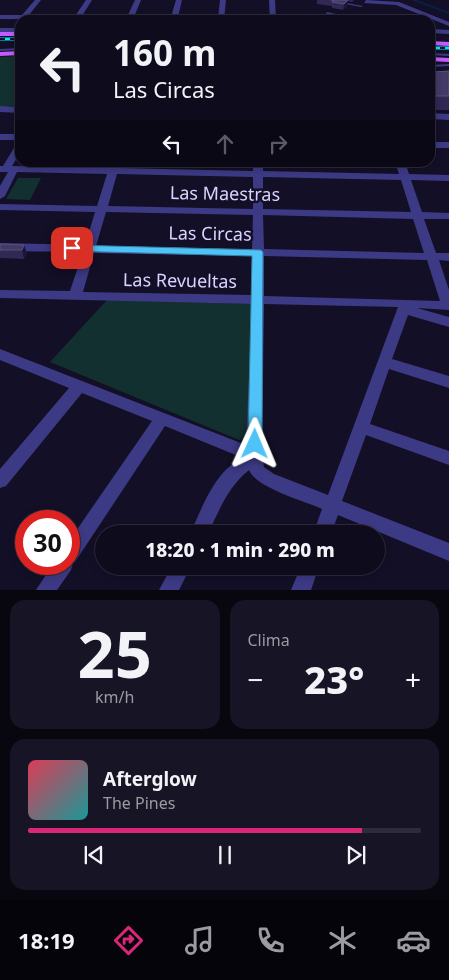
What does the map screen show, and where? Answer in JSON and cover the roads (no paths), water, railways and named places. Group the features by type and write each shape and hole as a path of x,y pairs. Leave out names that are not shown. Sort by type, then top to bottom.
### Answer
{"main road":[{"path":"0,34 15,32"},
{"path":"435,43 449,44"},
{"path":"0,52 15,51"}],"street":[{"path":"26,15 38,0"},
{"path":"79,15 88,0"},
{"path":"132,15 138,0"},
{"path":"176,15 180,0"},
{"path":"222,15 223,0"},
{"path":"272,0 273,15"},
{"path":"353,15 364,6 397,2 426,15"},
{"path":"393,11 419,12"},
{"path":"0,17 15,19"},
{"path":"0,30 15,31"},
{"path":"435,31 449,32"},
{"path":"0,109 15,110"},
{"path":"435,116 449,117"},
{"path":"0,137 15,137"},
{"path":"435,144 449,145"},
{"path":"0,196 7,169 15,154"},
{"path":"7,169 114,167 258,168 449,178"},
{"path":"75,296 114,167"},
{"path":"401,167 448,306"},
{"path":"258,168 255,462 264,477 449,552"},
{"name":"Las Maestras","path":"0,207 449,216"},
{"name":"Las Circas","path":"0,247 449,257"},
{"name":"Las Revueltas","path":"0,294 258,300 404,307 448,306"},
{"path":"325,525 404,307 449,322"},
{"path":"2,357 162,419 255,462"},
{"path":"384,362 449,382"},
{"path":"0,481 79,386"},
{"path":"80,540 162,419"},
{"path":"360,428 449,458"},
{"path":"204,525 229,476 240,466 255,462"},
{"path":"46,590 56,575"},
{"path":"169,590 177,575"},
{"path":"301,590 307,575"}],"lane":[{"path":"325,0 364,6"},
{"path":"327,13 334,15"},
{"path":"435,64 447,60 449,73"}],"waterway":[{"path":"414,0 449,13"}],"railway":[{"path":"0,39 15,39"},
{"path":"435,48 449,48"}]}
